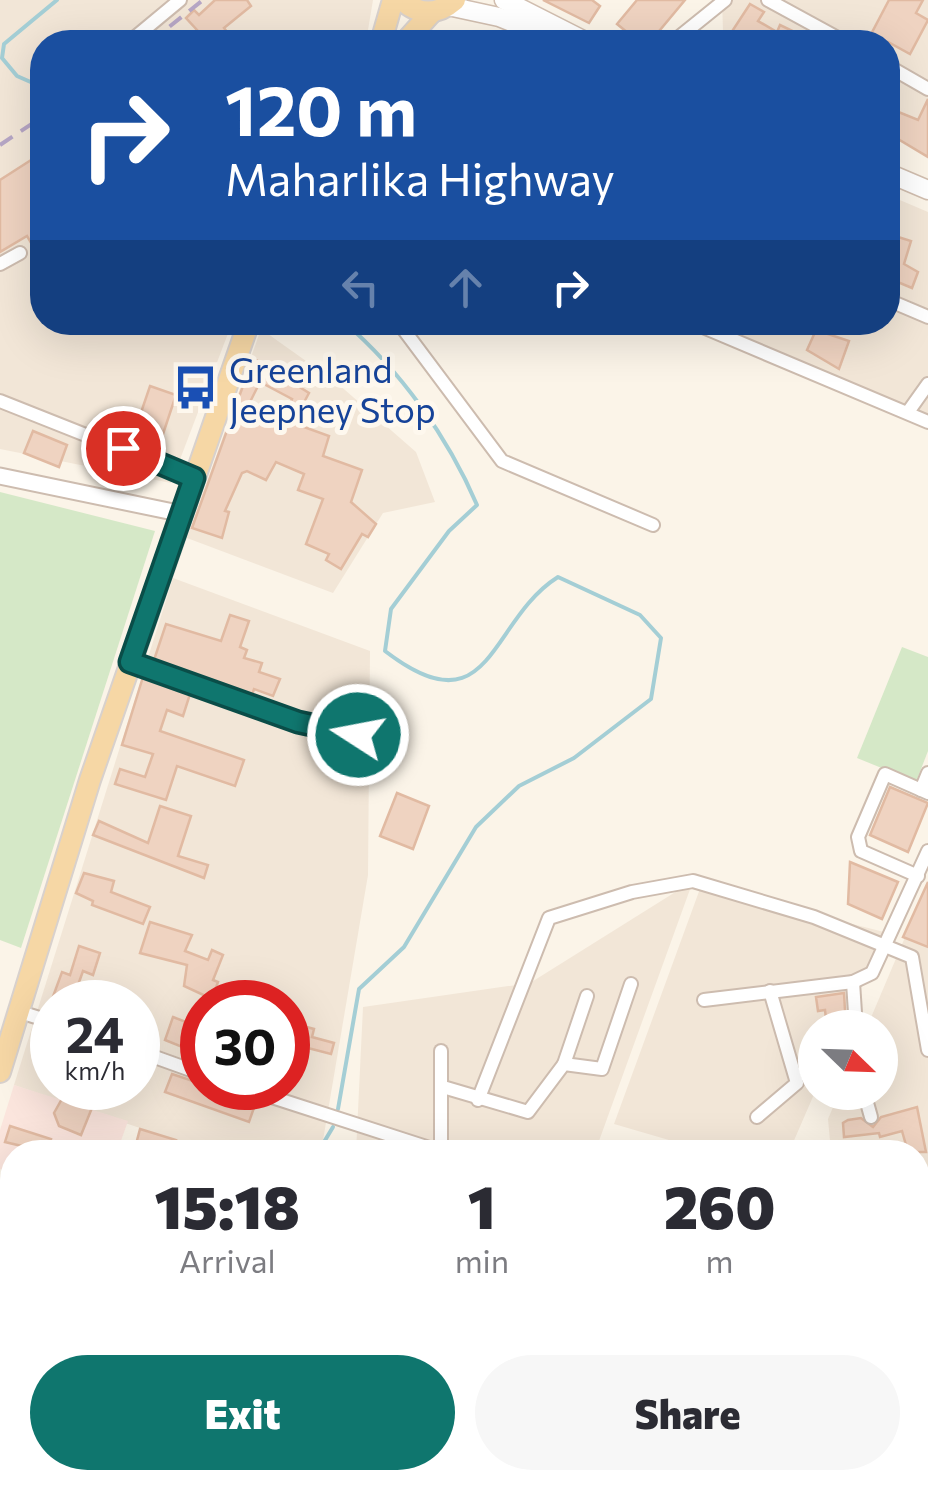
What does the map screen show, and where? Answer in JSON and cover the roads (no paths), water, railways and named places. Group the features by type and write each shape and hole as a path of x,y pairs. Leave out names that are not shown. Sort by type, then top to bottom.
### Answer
{"main road":[{"path":"385,30 393,0"},
{"path":"402,0 414,9 445,6 499,17 532,30"},
{"path":"504,0 563,30"},
{"path":"419,30 445,6"},
{"path":"900,178 928,190"},
{"path":"0,1072 130,662 244,335"}],"street":[{"path":"141,30 165,5 180,0"},
{"path":"689,30 725,0"},
{"path":"768,0 824,30"},
{"path":"900,73 928,89"},
{"path":"0,264 20,252"},
{"path":"900,305 928,317"},
{"path":"408,335 502,462 653,525"},
{"path":"722,335 928,422"},
{"path":"908,412 928,384"},
{"path":"0,401 194,478"},
{"path":"0,476 182,514"},
{"path":"130,662 298,722 358,735"},
{"path":"918,876 862,851 858,837 885,774 924,792 928,772"},
{"path":"704,1000 852,982 872,973 927,859"},
{"path":"478,1100 549,918 632,892 693,880 814,917 928,965"},
{"path":"912,957 928,1050"},
{"path":"852,982 854,1010"},
{"path":"564,1064 602,1069 631,984"},
{"path":"757,1118 796,1082 770,991"},
{"path":"443,1087 528,1112 564,1064 586,996"},
{"path":"20,1012 30,1015"},
{"path":"441,1052 441,1140"},
{"path":"310,1109 404,1140"},
{"path":"869,1110 871,1117"}],"waterway":[{"path":"30,82 17,76 2,58 4,44 57,0"},
{"path":"338,1109 359,989 404,947 476,827 519,786 574,758 651,699 661,638 640,615 558,577 535,596 485,661 468,675 447,680 420,673 385,651 391,609 449,531 477,505 452,454 421,406 358,335"},
{"path":"325,1140 333,1127"}],"railway":[{"path":"165,30 203,0"},
{"path":"0,145 30,125"}],"place":[{"name":"Greenland Jeepney Stop","path":"196,388"}]}
